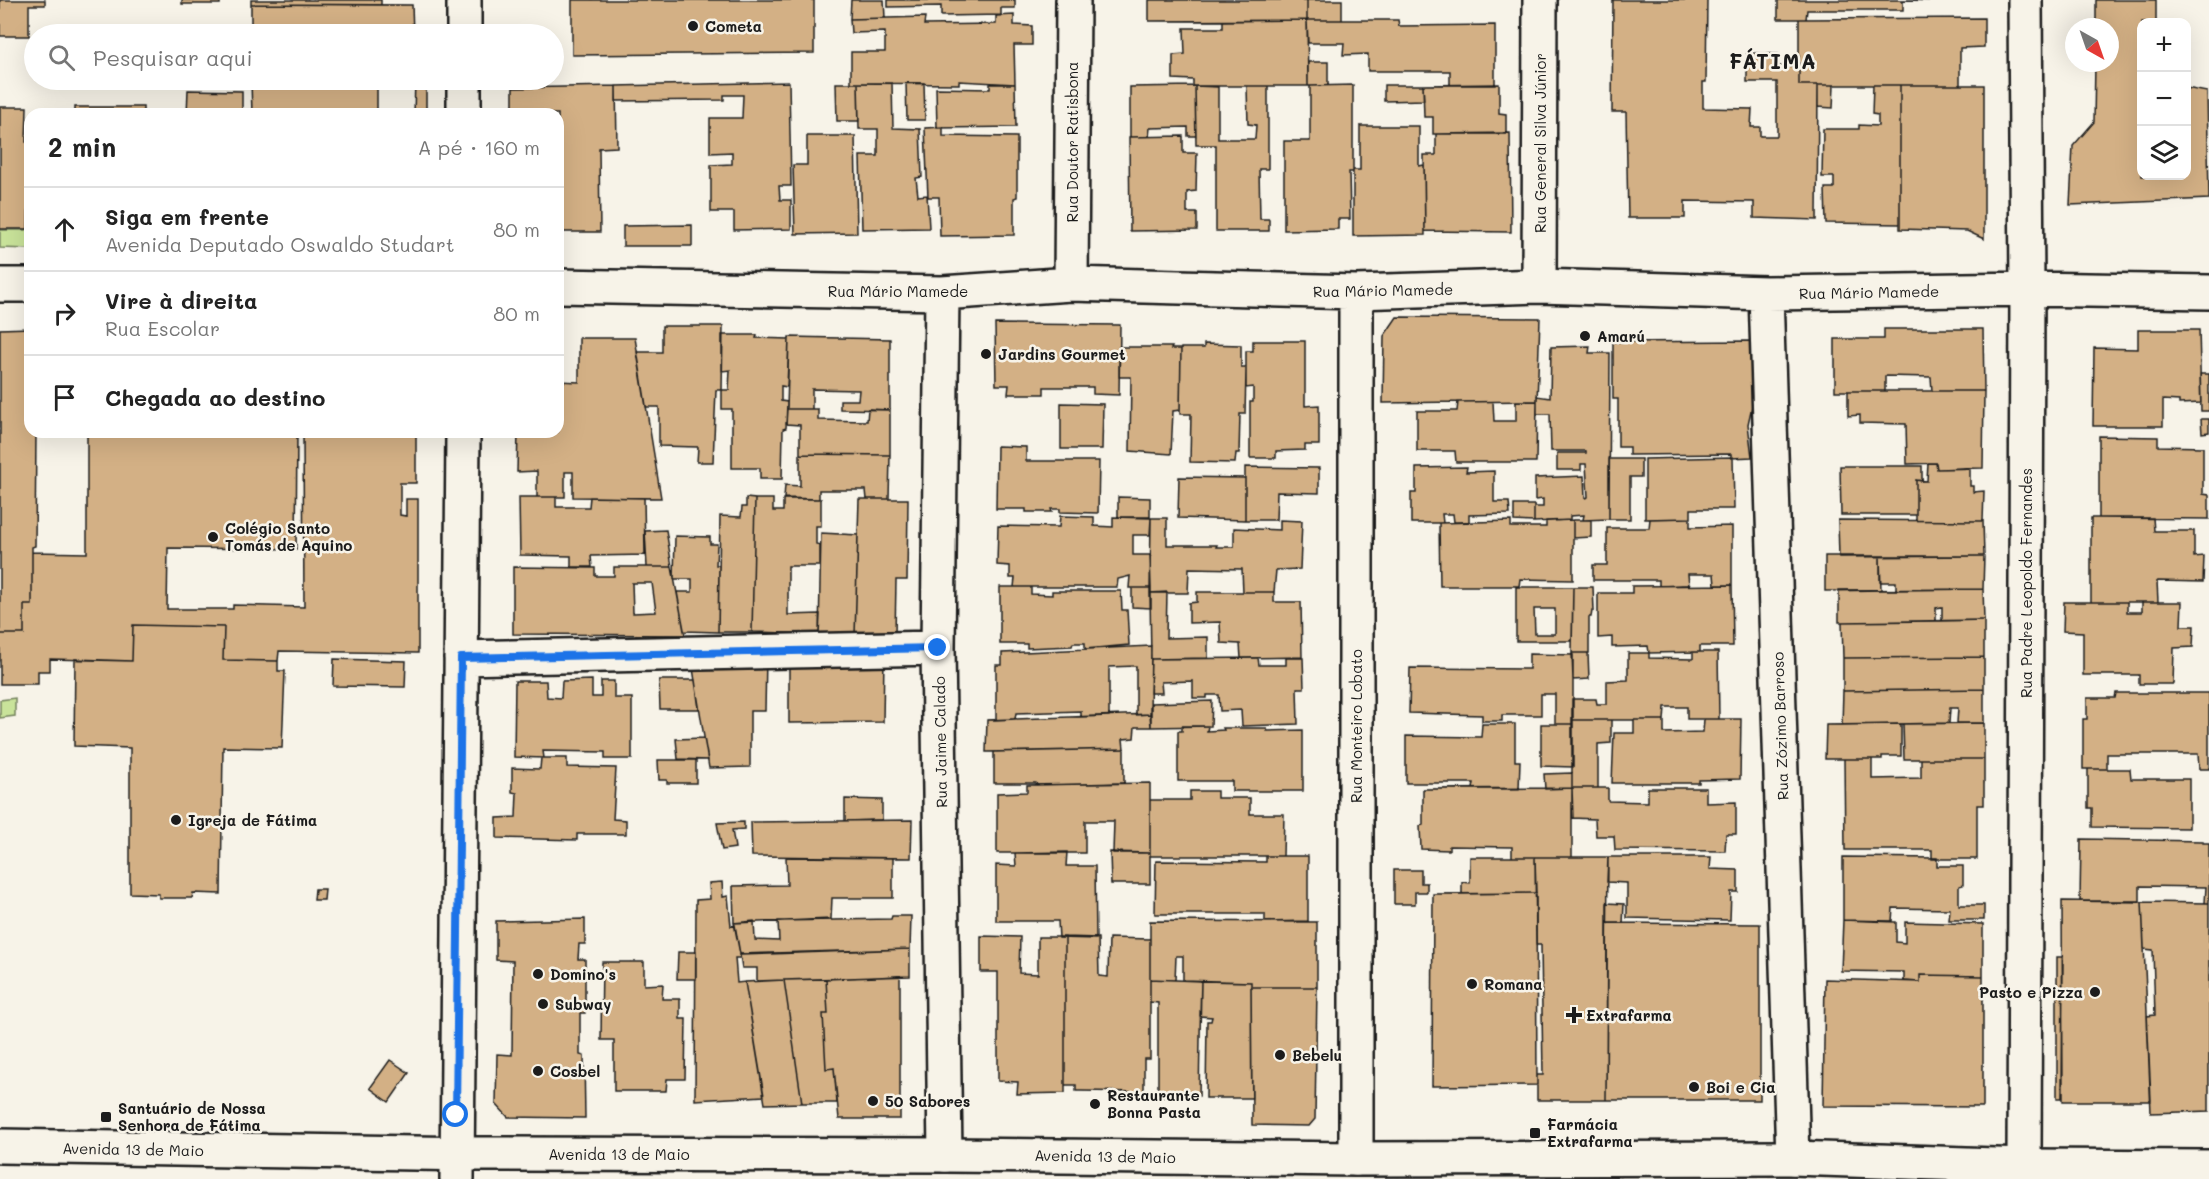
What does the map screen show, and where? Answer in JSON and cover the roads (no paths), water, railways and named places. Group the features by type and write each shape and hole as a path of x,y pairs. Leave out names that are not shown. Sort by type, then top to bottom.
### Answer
{"street":[{"path":"464,0 464,24"},
{"name":"Rua Doutor Ratisbona","path":"1071,284 1073,0"},
{"name":"Rua General Silva Júnior","path":"1539,286 1540,0"},
{"name":"Rua Padre Leopoldo Fernandes","path":"2024,1166 2027,289 2025,0"},
{"path":"464,90 464,108"},
{"name":"Rua Mário Mamede","path":"564,286 942,293 1071,284 1356,292 1539,286 1766,293 2027,289 2209,292"},
{"path":"0,285 24,285"},
{"name":"Rua Monteiro Lobato","path":"1356,292 1356,1159"},
{"name":"Rua Jaime Calado","path":"942,293 938,648 945,1155"},
{"name":"Rua Zózimo Barroso","path":"1766,293 1793,1158"},
{"path":"457,1167 463,438"},
{"path":"461,658 938,648"},
{"name":"Avenida 13 de Maio","path":"0,1146 457,1167 945,1155 1356,1159 1793,1158 2024,1166 2209,1167"}],"place":[{"name":"Cometa","path":"693,26"},
{"name":"Amarú","path":"1585,336"},
{"name":"Jardins Gourmet","path":"986,354"},
{"name":"Colégio Santo Tomás de Aquino","path":"213,537"},
{"name":"Igreja de Fátima","path":"176,820"},
{"name":"Domino's","path":"538,974"},
{"name":"Romana","path":"1472,984"},
{"name":"Pasto e Pizza","path":"2095,992"},
{"name":"Subway","path":"543,1004"},
{"name":"Extrafarma","path":"1574,1015"},
{"name":"Bebelu","path":"1280,1055"},
{"name":"Cosbel","path":"538,1071"},
{"name":"Boi e Cia","path":"1694,1087"},
{"name":"50 Sabores","path":"873,1101"},
{"name":"Restaurante Bonna Pasta","path":"1095,1104"},
{"name":"Santuário de Nossa Senhora de Fátima","path":"106,1117"},
{"name":"Farmácia Extrafarma","path":"1535,1133"}],"district":[{"name":"FÁTIMA","path":"1773,60"}]}
